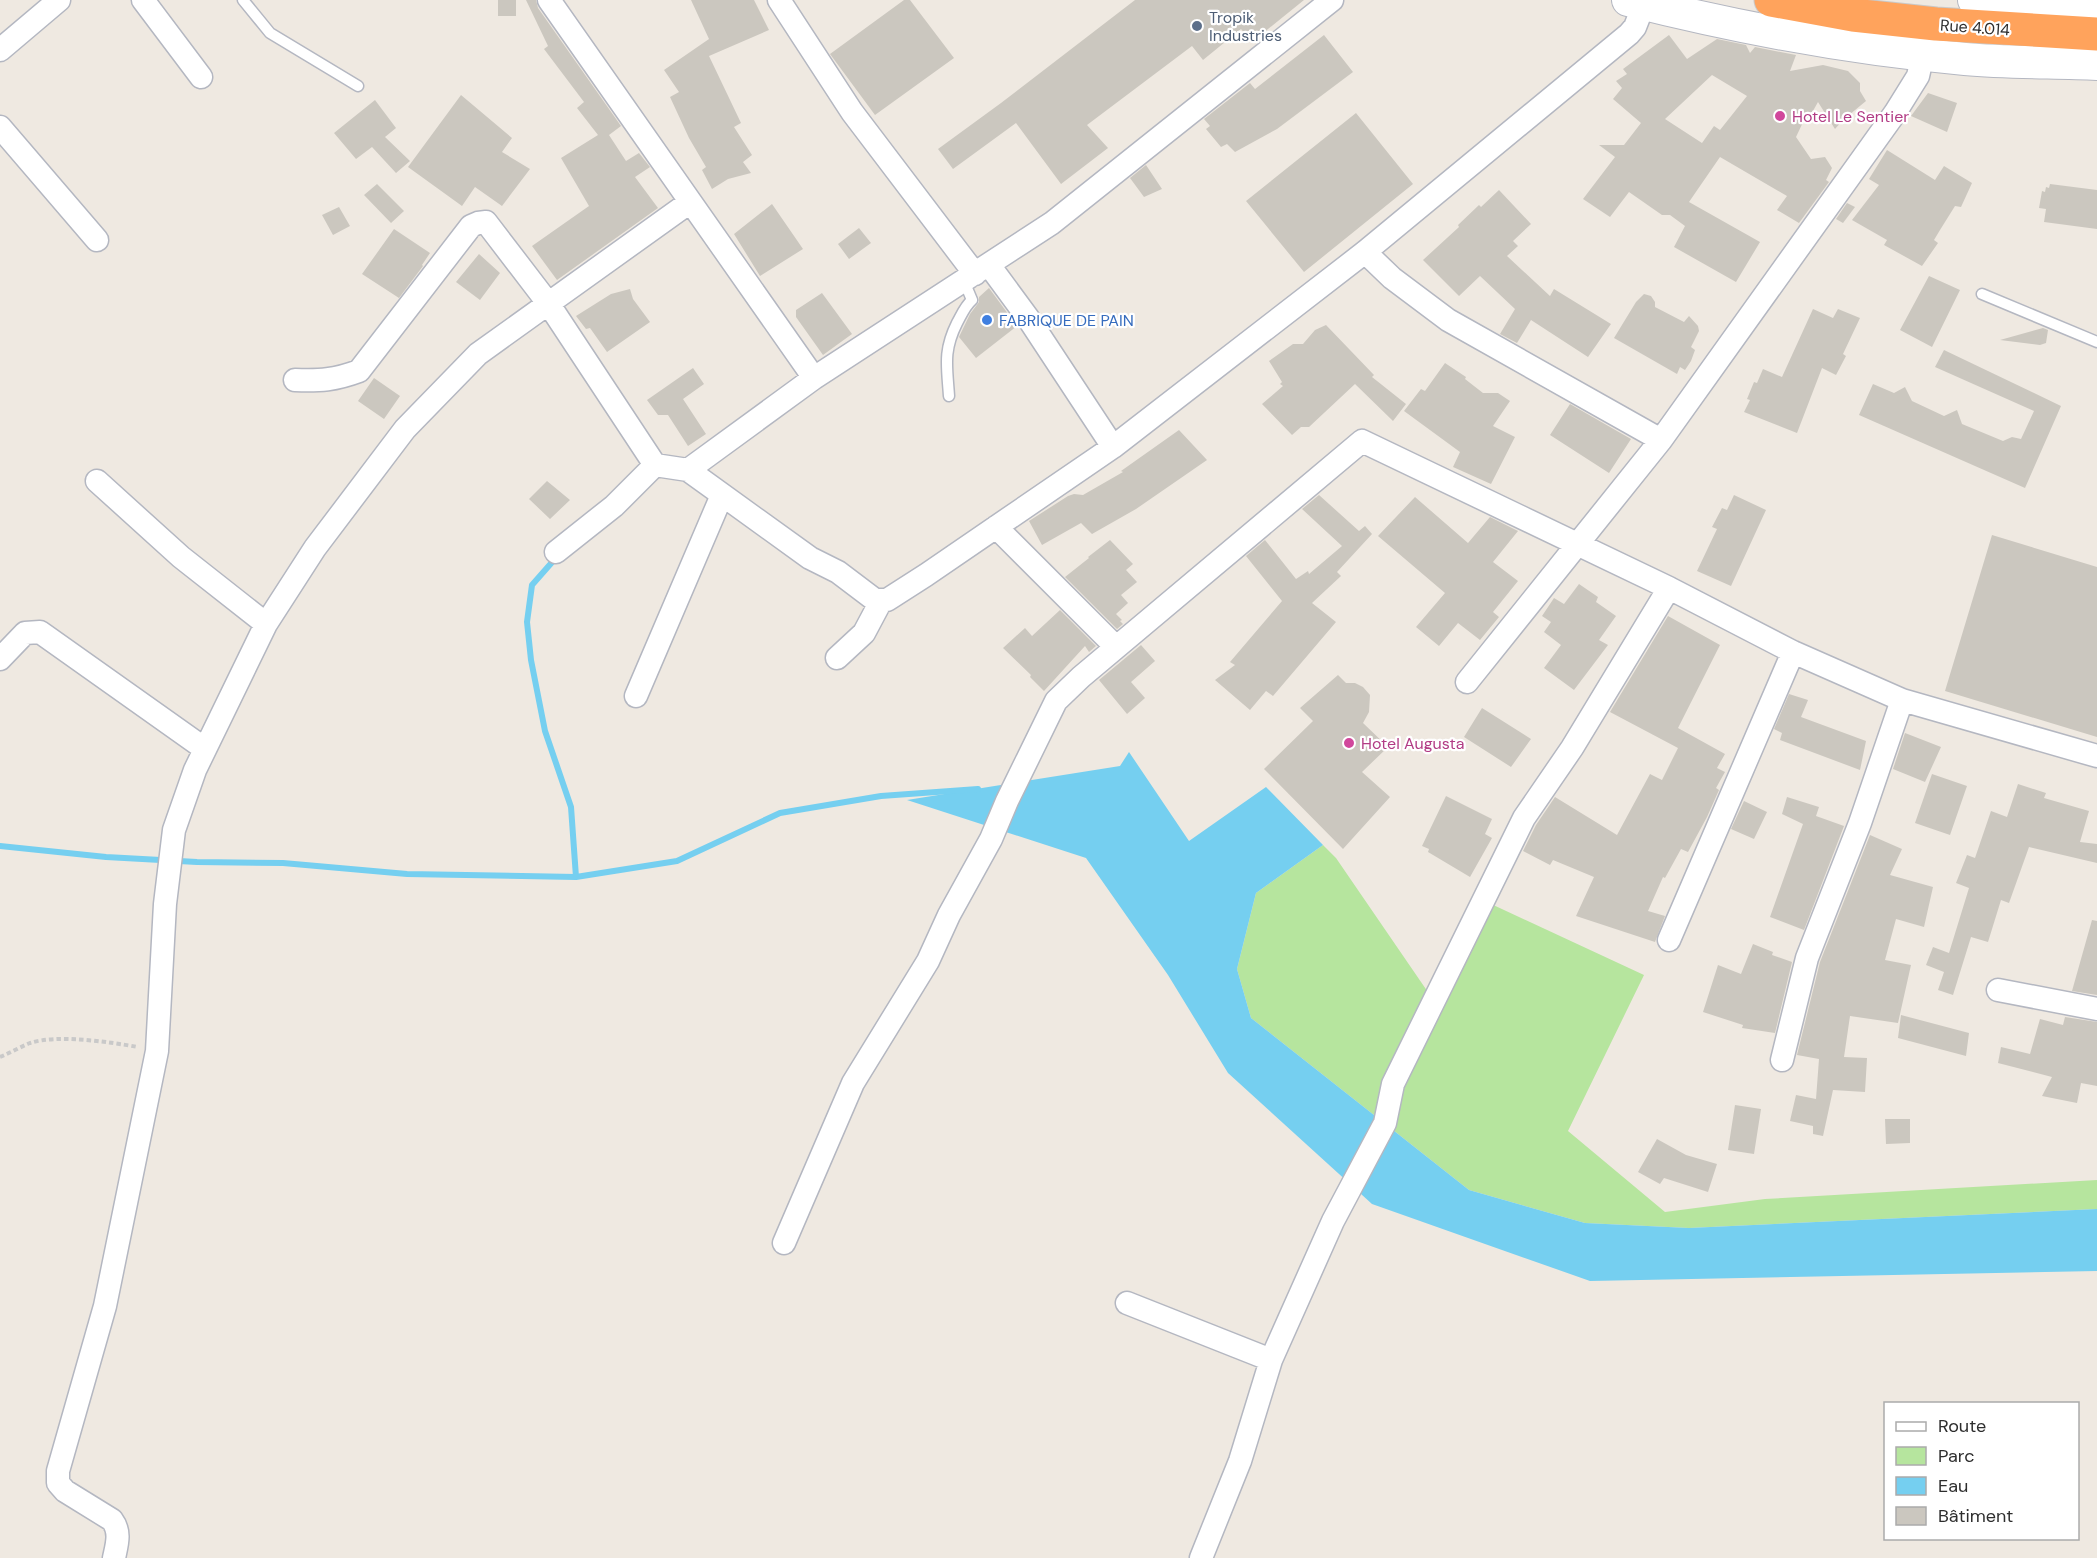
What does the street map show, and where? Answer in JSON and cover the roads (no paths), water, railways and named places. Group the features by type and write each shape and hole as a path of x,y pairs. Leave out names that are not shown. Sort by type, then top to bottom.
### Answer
{"highway":[{"name":"Rue 4.014","path":"1771,0 1853,15 1958,26 2097,34"}],"main road":[{"path":"1974,0 2027,6 2097,7"},
{"path":"1636,2 1833,44 1966,59 2097,64"}],"street":[{"path":"0,50 59,0"},
{"path":"143,0 201,77"},
{"path":"549,0 814,378"},
{"path":"779,0 852,112 976,274 1028,318 1113,447"},
{"path":"688,470 814,378 1052,223 1332,0"},
{"path":"295,380 324,381 359,371 471,226 486,222 548,303 655,465 688,470 810,558 838,572 874,600 887,600 926,576 1113,447 1365,252 1629,34 1635,27 1636,2"},
{"path":"1467,682 1661,440 1895,113 1917,76 1923,54"},
{"path":"0,127 97,240"},
{"path":"114,1558 118,1536 116,1526 112,1520 65,1491 58,1483 57,1471 105,1306 157,1051 165,904 174,830 205,749 266,624 315,548 405,429 478,354 690,202"},
{"path":"1365,252 1392,278 1448,320 1661,440"},
{"path":"784,1243 853,1083 928,961 949,915 992,839 1056,701 1080,676 1362,441 1669,588 1793,652 1902,700 2097,756"},
{"path":"556,552 614,506 655,465"},
{"path":"97,481 181,557 266,624"},
{"path":"636,696 722,495"},
{"path":"996,527 1116,647"},
{"path":"1200,1558 1240,1461 1271,1360 1333,1221 1386,1123 1393,1084 1524,818 1572,748 1669,588"},
{"path":"837,658 864,633 881,601"},
{"path":"0,659 25,633 40,632 205,749"},
{"path":"1670,940 1793,652"},
{"path":"1782,1060 1807,958 1860,823 1902,700"},
{"path":"1998,990 2097,1009"},
{"path":"1127,1303 1271,1360"}],"lane":[{"path":"243,0 270,33 358,86"},
{"path":"949,396 946,356 949,339 966,305 972,300 976,274"},
{"path":"1982,294 2097,342"}],"water":[{"path":"1129,752 1189,841 1266,787 1323,845 1256,893 1237,969 1251,1018 1469,1190 1585,1223 1689,1228 2097,1209 2097,1271 1590,1281 1372,1204 1228,1073 1168,975 1086,858 907,800 1120,766"}],"waterway":[{"path":"554,560 532,585 527,622 531,660 545,731 571,807 576,877"},
{"path":"0,846 106,857 197,862 283,863 407,874 576,877 677,861 780,813 881,796 978,789"}],"place":[{"name":"Tropik Industries","path":"1197,26"},
{"name":"Hotel Le Sentier","path":"1780,116"},
{"name":"FABRIQUE DE PAIN","path":"987,320"},
{"name":"Hotel Augusta","path":"1349,743"}]}
